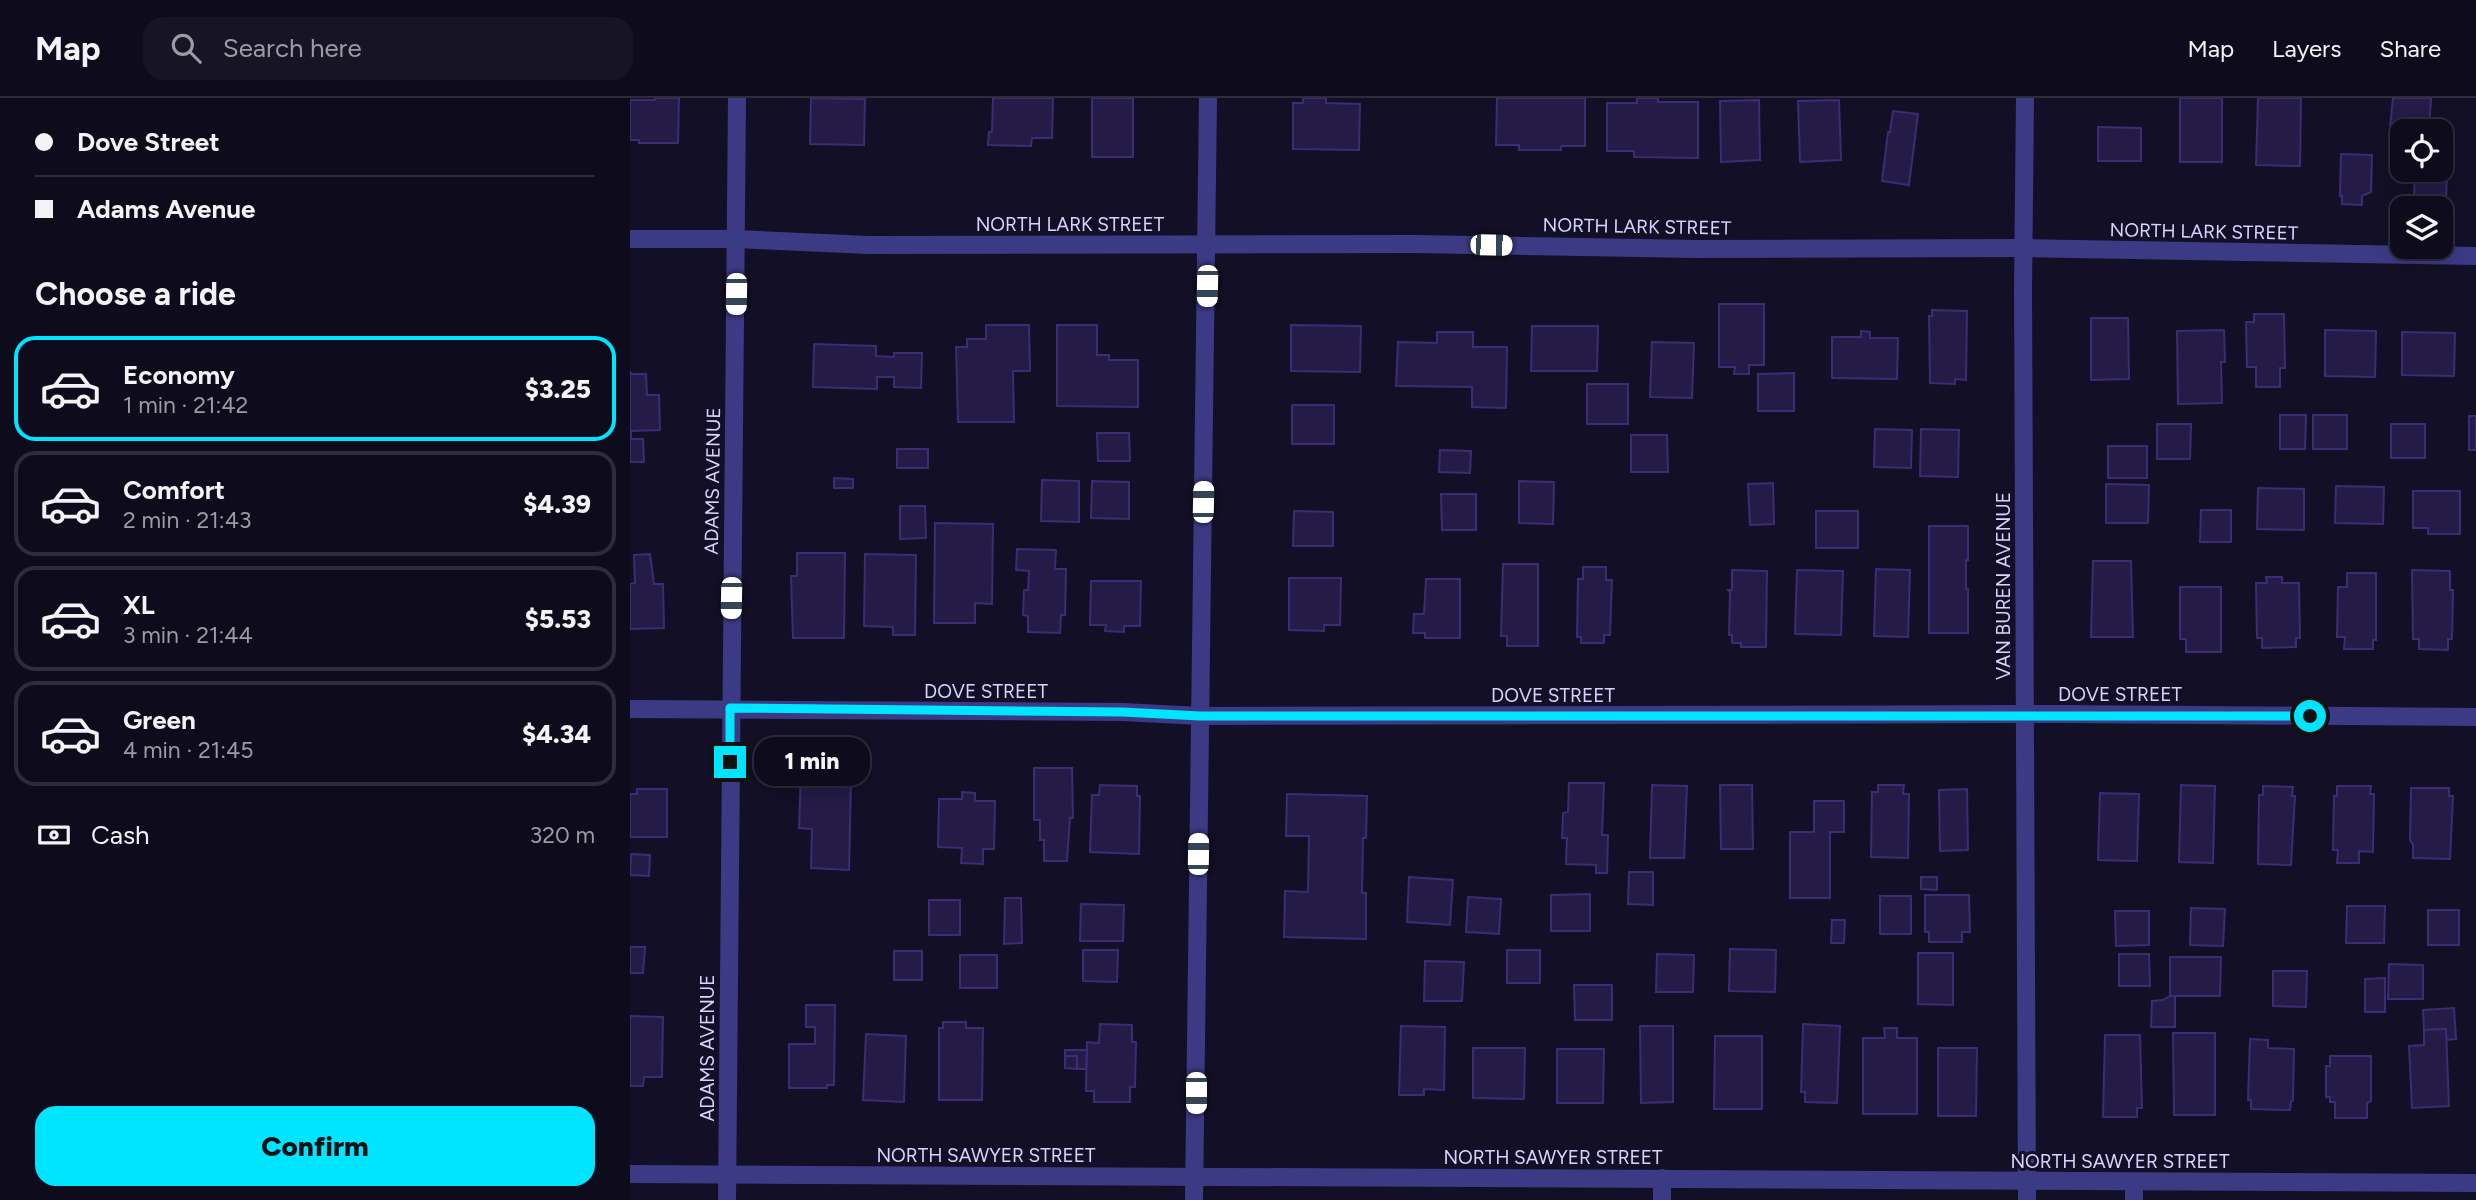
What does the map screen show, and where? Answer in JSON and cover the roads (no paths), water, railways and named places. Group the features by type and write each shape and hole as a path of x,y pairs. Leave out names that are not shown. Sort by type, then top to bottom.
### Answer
{"street":[{"name":"ADAMS AVENUE","path":"727,1200 737,98"},
{"path":"1194,1200 1208,98"},
{"name":"VAN BUREN AVENUE","path":"2025,98 2023,248 2026,1200"},
{"name":"NORTH LARK STREET","path":"630,239 736,239 869,245 1415,244 1696,249 2023,248 2476,256"},
{"name":"DOVE STREET","path":"630,709 1123,712 1200,716 2025,714 2476,717"},
{"name":"NORTH SAWYER STREET","path":"630,1174 2476,1183"},
{"path":"1662,1178 1662,1200"},
{"path":"2134,1182 2134,1200"}]}
